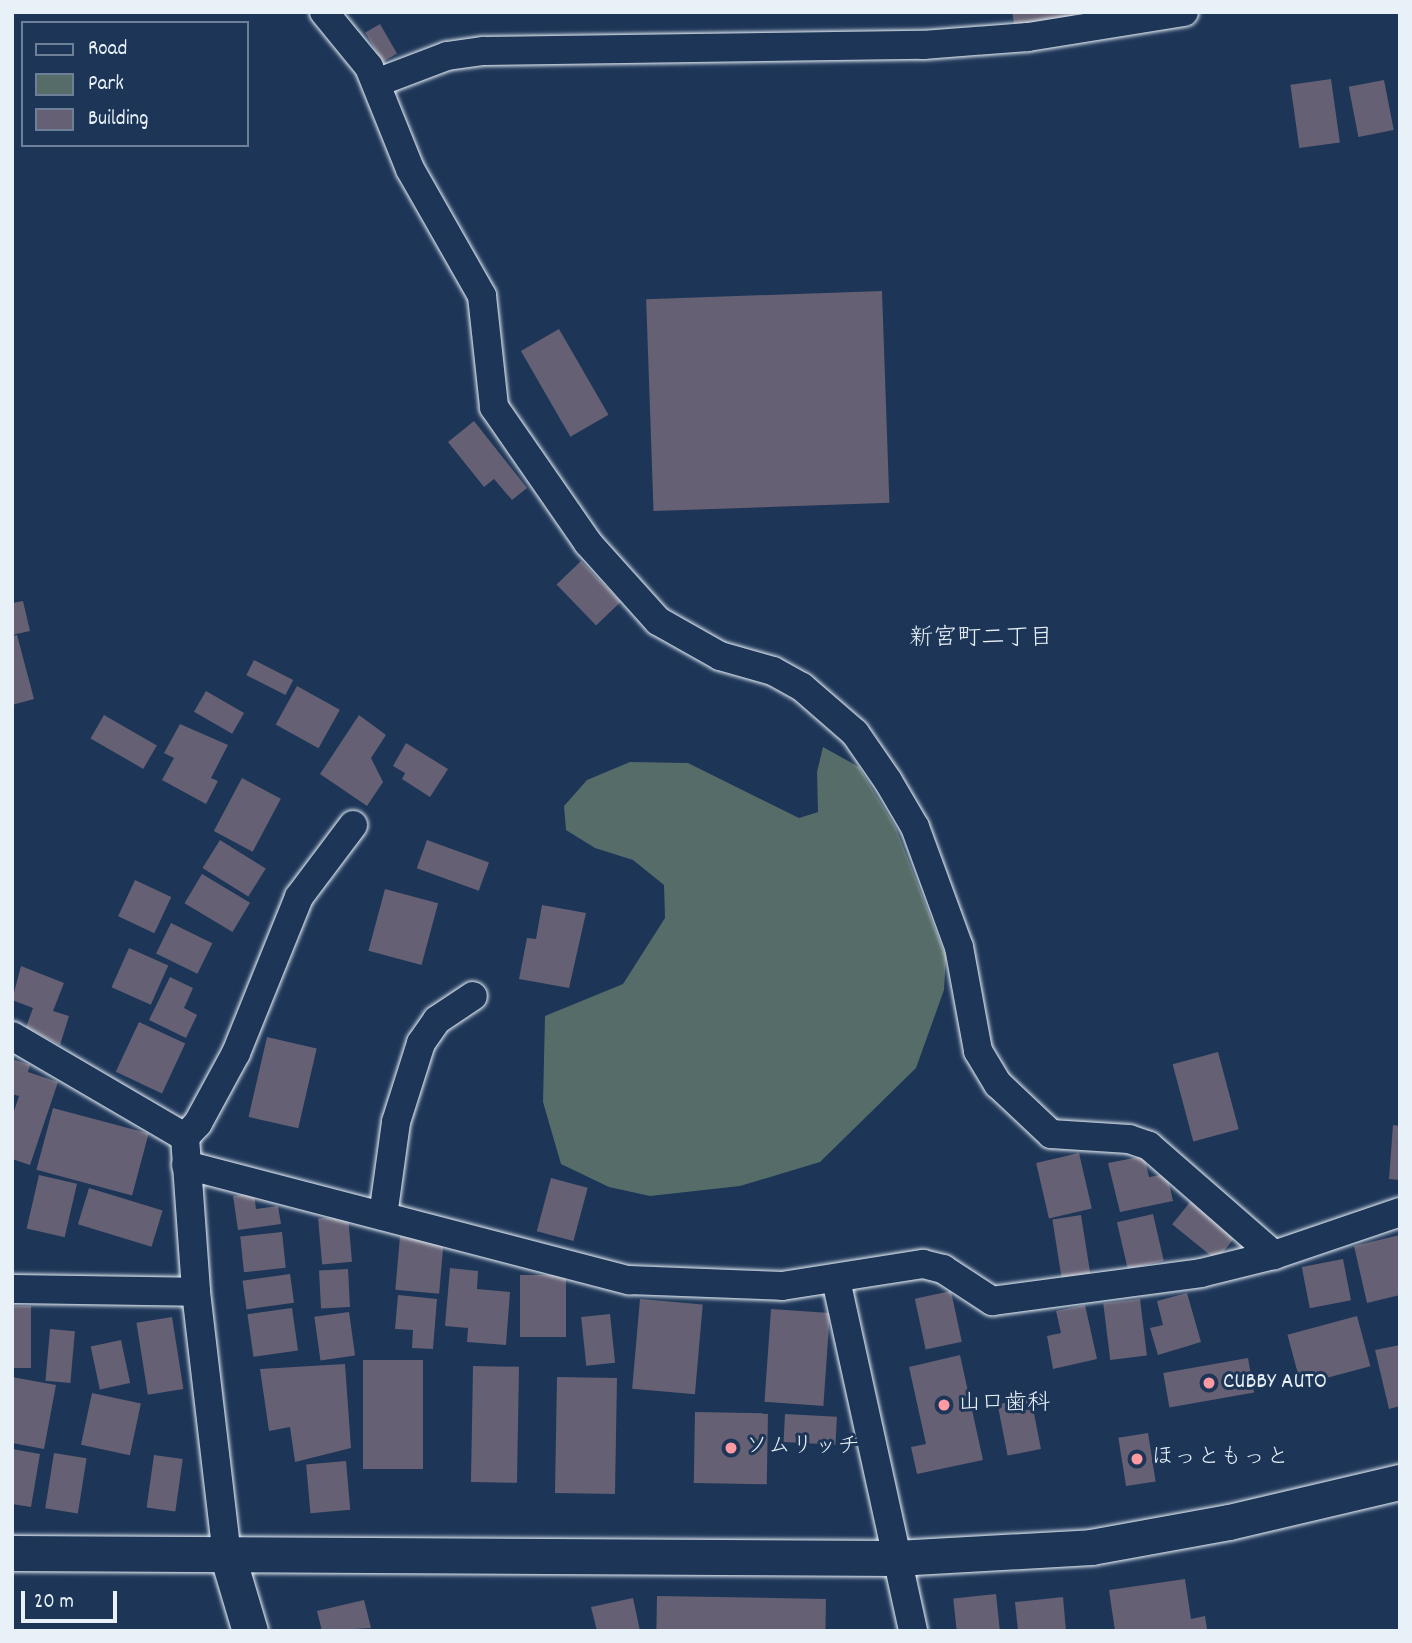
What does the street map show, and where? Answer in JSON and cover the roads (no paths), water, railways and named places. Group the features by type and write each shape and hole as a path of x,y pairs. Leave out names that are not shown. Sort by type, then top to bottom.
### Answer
{"street":[{"path":"324,12 376,83 387,122 410,169 482,296 494,407 588,543 658,621 720,656 773,671 802,687 855,733 915,827 959,947 978,1051 998,1084 1051,1134 1129,1139 1149,1146 1274,1255"},
{"path":"376,83 447,56 484,51 923,45 1028,37 1184,12"},
{"path":"250,1631 227,1554 196,1292 185,1137 198,1124 236,1053 299,897 353,825"},
{"path":"383,1216 396,1122 421,1043 437,1020 473,996"},
{"path":"12,1036 185,1137"},
{"path":"186,1165 629,1280 782,1286 836,1280 923,1264 943,1269 992,1301 1137,1284 1274,1255 1400,1212"},
{"path":"836,1280 913,1631"},
{"path":"12,1289 196,1292"},
{"path":"12,1553 897,1558 1091,1547 1229,1522 1400,1482"}],"place":[{"name":"CUBBY AUTO","path":"1209,1383"},
{"name":"山口歯科","path":"944,1405"},
{"name":"ソムリッチ","path":"731,1448"},
{"name":"ほっともっと","path":"1137,1459"}],"district":[{"name":"新宮町二丁目","path":"981,640"}]}
